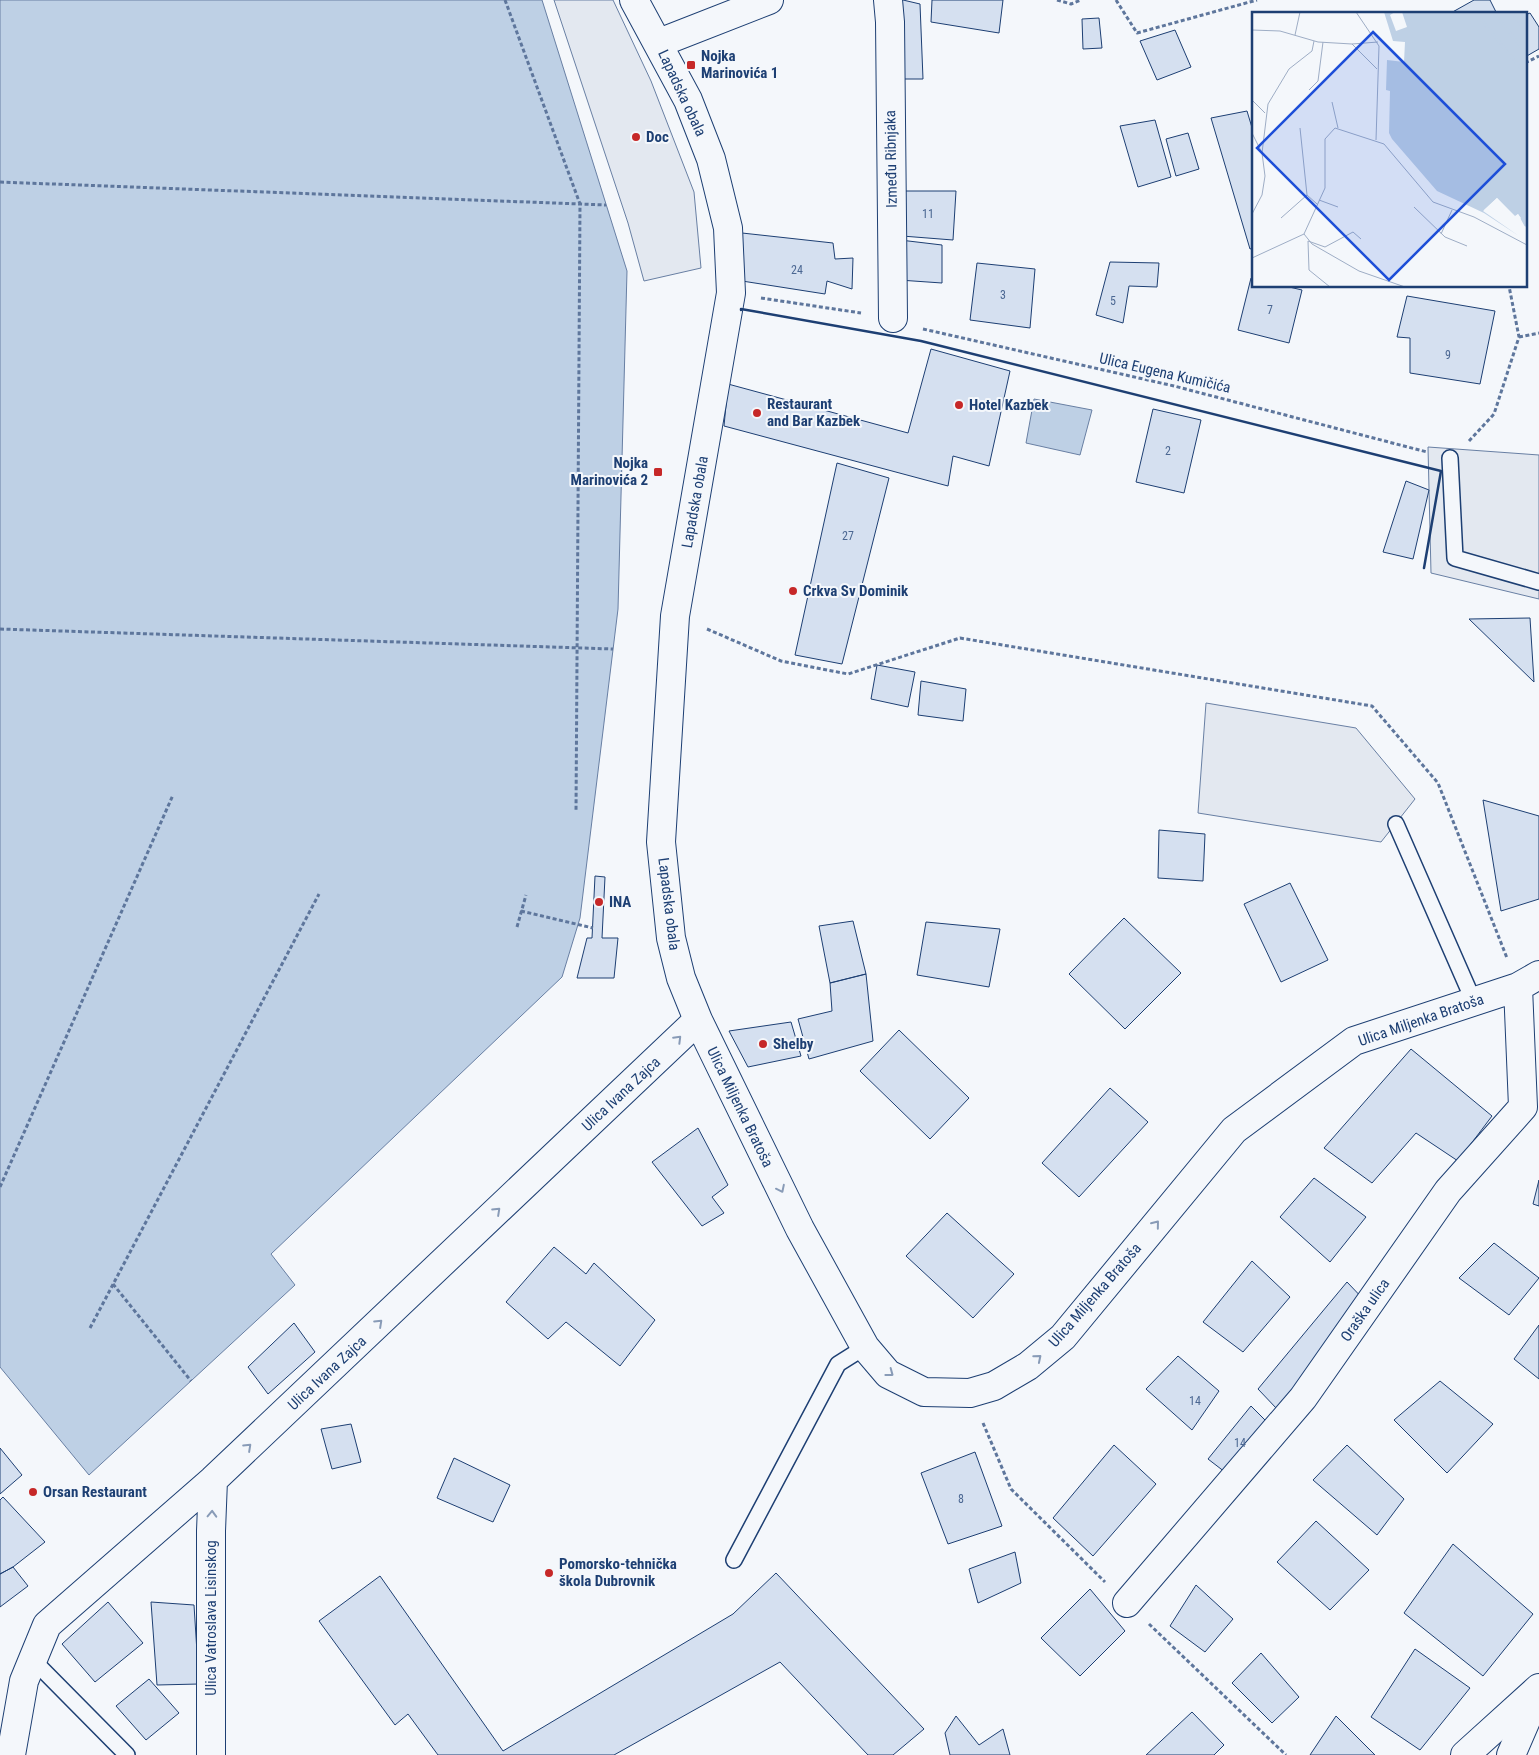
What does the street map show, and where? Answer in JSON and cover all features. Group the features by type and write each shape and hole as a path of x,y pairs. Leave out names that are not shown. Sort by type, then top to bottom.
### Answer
{"street":[{"name":"Lapadska obala","path":"634,0 688,100 711,159 728,228 731,293 675,616 661,842 671,938 681,978 698,1020"},
{"path":"658,43 770,0"},
{"name":"Između Ribnjaka","path":"888,0 893,318"},
{"name":"Ulica Miljenka Bratoša","path":"698,1020 800,1229 866,1346 888,1374 924,1392 970,1393 994,1386 1028,1366 1063,1337 1234,1130 1354,1041 1474,1002 1529,981"},
{"name":"Oraška ulica","path":"1126,1603 1303,1398 1448,1191 1531,1108 1529,981"},
{"name":"Ulica Ivana Zajca","path":"11,1755 24,1681 47,1625 213,1480 698,1020"},
{"name":"Ulica Vatroslava Lisinskog","path":"211,1755 211,1530 213,1480"},
{"path":"1465,1755 1539,1689"},
{"path":"1511,1755 1539,1689"}],"lane":[{"path":"1450,458 1456,558 1539,582"},
{"path":"1396,824 1474,1002"},
{"path":"734,1560 838,1364 866,1346"},
{"path":"32,1659 127,1755"}],"path":[{"path":"505,0 580,204 576,812"},
{"path":"1057,0 1071,4 1080,0"},
{"path":"1116,0 1137,33 1257,0"},
{"path":"1526,62 1539,56"},
{"path":"0,182 606,205"},
{"path":"1450,458 1479,432 1494,414 1519,336 1509,288"},
{"name":"Ulica Eugena Kumičića","path":"731,293 893,318 915,327 1174,386 1450,458"},
{"path":"1519,336 1539,333"},
{"path":"675,616 781,661 848,674 960,638 1372,706 1438,783 1529,981"},
{"path":"0,629 613,649"},
{"path":"0,1187 173,795"},
{"path":"90,1328 319,894"},
{"path":"517,927 526,895"},
{"path":"522,911 593,928"},
{"path":"112,1283 191,1381"}],"shaded area":[{"name":"Doc","path":"554,0 613,0 651,81 694,192 701,268 644,281 628,223"},
{"path":"1428,447 1539,455 1539,599 1431,573"},
{"path":"1206,703 1356,728 1415,799 1381,842 1198,813"}],"water":[{"path":"0,0 542,0 627,271 618,609 580,918 562,977 271,1254 295,1285 89,1475 0,1367"},
{"path":"1034,399 1092,410 1080,455 1026,443"}],"building":[{"path":"892,0 903,0 920,4 923,79 895,79"},
{"path":"932,0 1003,0 999,33 931,22"},
{"path":"1474,0 1490,0 1496,12 1453,12"},
{"path":"1530,13 1539,27 1539,49 1526,56 1526,15"},
{"path":"1099,18 1102,48 1083,49 1082,19"},
{"path":"1175,30 1191,67 1157,80 1140,41"},
{"path":"1247,111 1252,128 1252,248 1250,249 1211,118"},
{"path":"1155,120 1171,177 1138,187 1120,126"},
{"path":"1188,133 1199,169 1176,176 1166,139"},
{"path":"901,191 956,191 953,240 902,236"},
{"path":"742,233 833,243 835,259 853,258 852,289 827,281 825,294 742,281"},
{"path":"900,240 942,245 942,283 899,280"},
{"path":"1110,262 1159,263 1157,287 1129,286 1123,323 1096,315"},
{"path":"977,263 1035,269 1030,328 970,320"},
{"path":"1251,278 1252,288 1294,288 1302,290 1289,343 1238,330"},
{"path":"1407,296 1495,311 1480,384 1410,373 1410,338 1397,337"},
{"name":"Hotel Kazbek","path":"931,349 1010,371 989,466 953,456 948,486 724,426 728,384 908,433"},
{"path":"1153,409 1201,420 1184,493 1136,482"},
{"path":"837,463 889,478 842,664 795,655"},
{"path":"1406,481 1429,490 1413,559 1383,552"},
{"path":"1530,618 1534,682 1469,619"},
{"path":"877,665 915,672 908,707 871,699"},
{"path":"921,681 966,689 963,721 918,715"},
{"path":"1483,800 1539,816 1539,899 1501,911"},
{"path":"1159,830 1205,834 1203,881 1158,878"},
{"name":"INA","path":"595,876 605,877 602,938 618,938 614,978 577,978 587,938 592,938"},
{"path":"1290,883 1328,960 1281,982 1244,904"},
{"path":"1124,918 1181,973 1125,1029 1069,974"},
{"path":"853,921 866,974 830,983 819,926"},
{"path":"926,922 1000,929 989,987 917,975"},
{"path":"866,974 873,1041 809,1059 798,1019 832,1011 830,983"},
{"path":"791,1022 801,1056 748,1067 729,1031"},
{"path":"899,1030 969,1098 930,1139 860,1071"},
{"path":"1411,1049 1492,1116 1458,1161 1416,1133 1372,1183 1324,1148"},
{"path":"1110,1088 1148,1122 1079,1197 1042,1163"},
{"path":"698,1128 728,1185 712,1197 724,1213 702,1226 652,1162"},
{"path":"1314,1178 1366,1217 1330,1262 1280,1217"},
{"path":"1539,1180 1539,1206 1533,1204"},
{"path":"947,1213 1014,1274 973,1318 906,1256"},
{"path":"1494,1243 1539,1278 1509,1315 1459,1278"},
{"path":"554,1247 586,1274 594,1263 655,1320 620,1366 566,1322 548,1339 506,1302"},
{"path":"1252,1261 1290,1297 1243,1352 1203,1322"},
{"path":"1347,1282 1368,1304 1277,1409 1258,1389"},
{"path":"294,1323 315,1352 268,1394 248,1367"},
{"path":"1539,1325 1539,1379 1514,1359"},
{"path":"1178,1356 1219,1391 1192,1430 1146,1389"},
{"path":"1440,1381 1493,1424 1447,1473 1394,1420"},
{"path":"1251,1406 1271,1426 1234,1479 1208,1459"},
{"path":"351,1424 361,1462 332,1469 321,1429"},
{"path":"1114,1445 1156,1484 1093,1556 1053,1518"},
{"path":"1347,1445 1404,1499 1377,1535 1313,1480"},
{"path":"0,1448 22,1475 0,1494"},
{"path":"975,1452 1002,1526 948,1544 921,1473"},
{"path":"454,1458 510,1485 493,1522 437,1498"},
{"path":"3,1497 45,1542 13,1567 0,1574 0,1500"},
{"path":"1316,1521 1369,1570 1330,1610 1277,1562"},
{"path":"1453,1544 1533,1614 1483,1676 1404,1613"},
{"path":"1015,1552 1021,1583 978,1603 969,1569"},
{"path":"13,1567 28,1586 0,1607 0,1574"},
{"path":"776,1573 924,1729 893,1755 868,1755 780,1662 614,1755 438,1755 408,1714 395,1725 319,1621 380,1576 503,1751 733,1614"},
{"path":"1196,1585 1233,1619 1205,1652 1170,1626"},
{"path":"1090,1589 1125,1631 1080,1676 1041,1638"},
{"path":"108,1602 143,1643 95,1682 62,1644"},
{"path":"151,1602 194,1605 199,1684 157,1685"},
{"path":"1415,1649 1470,1688 1420,1750 1371,1717"},
{"path":"1261,1653 1299,1697 1272,1723 1232,1683"},
{"path":"149,1679 179,1713 146,1740 116,1706"},
{"path":"1192,1712 1224,1745 1214,1755 1146,1755"},
{"path":"956,1716 979,1745 1003,1729 1010,1755 950,1755 945,1733"},
{"path":"1336,1716 1375,1755 1310,1755"}],"wall":[{"path":"741,310 921,341 1441,471 1424,568"}],"place":[{"name":"Nojka Marinovića 1","path":"691,65"},
{"name":"Doc","path":"636,137"},
{"name":"Hotel Kazbek","path":"959,405"},
{"name":"Restaurant and Bar Kazbek","path":"757,413"},
{"name":"Nojka Marinovića 2","path":"658,472"},
{"name":"Crkva Sv Dominik","path":"793,591"},
{"name":"INA","path":"599,902"},
{"name":"Shelby","path":"763,1044"},
{"name":"Orsan Restaurant","path":"33,1492"},
{"name":"Pomorsko-tehnička škola Dubrovnik","path":"549,1573"}]}
